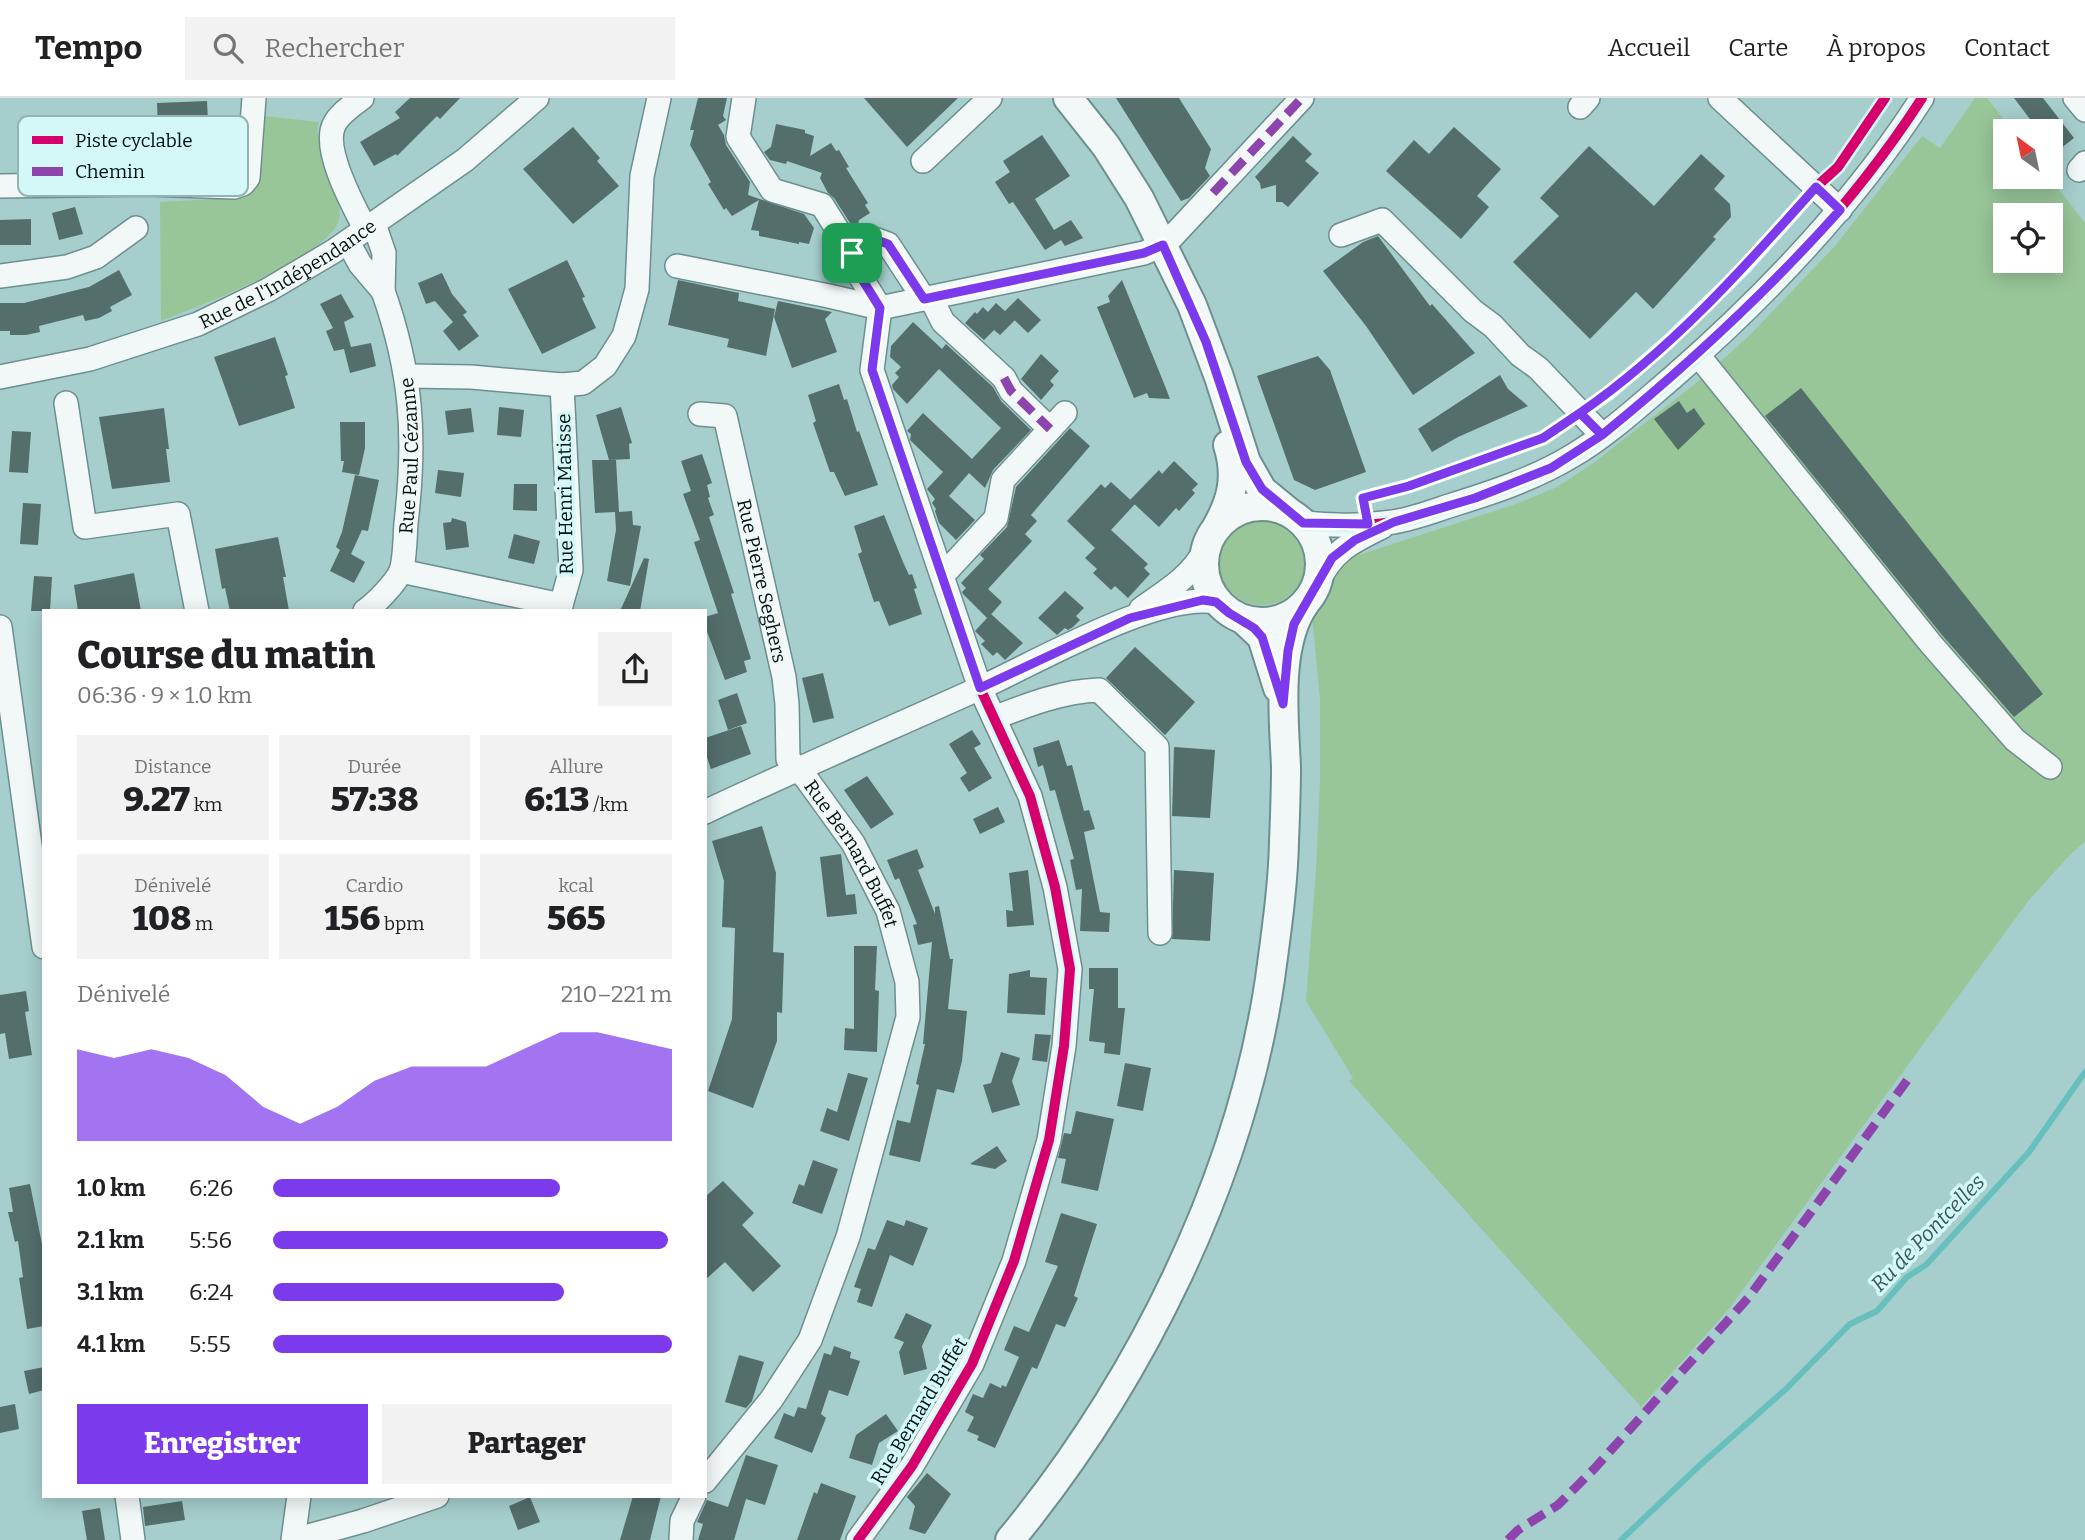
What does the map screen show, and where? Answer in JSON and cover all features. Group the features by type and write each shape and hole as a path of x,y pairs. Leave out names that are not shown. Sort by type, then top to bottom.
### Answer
{"main road":[{"path":"1010,1540 1048,1494 1085,1441 1135,1360 1187,1256 1213,1192 1231,1136 1259,1033 1277,921 1284,846 1286,790 1283,704 1288,651 1294,624 1311,594 1320,570 1319,553 1313,537 1297,518 1262,489 1246,462 1206,342 1158,248 1067,98"},
{"path":"1158,248 1198,353 1232,456 1232,495 1210,540 1203,568 1207,586 1216,602 1229,613 1244,620 1261,623 1294,613 1311,594"},
{"path":"1210,540 1227,518 1241,510 1258,506 1274,507 1297,518"},
{"path":"1244,620 1262,637 1283,704"}],"street":[{"path":"248,178 254,98"},
{"path":"362,98 333,125 331,141 336,163 362,232 360,264 383,291"},
{"name":"Rue de l'Indépendance","path":"0,377 90,359 198,324 268,290 362,232 465,160 537,98"},
{"name":"Rue Henri Matisse","path":"407,376 471,377 562,385 583,383 605,366 624,336 637,289 642,176 659,98"},
{"path":"744,98 738,137 772,190 822,205 852,253 852,263 880,308"},
{"path":"923,161 989,98"},
{"path":"677,266 880,308 1158,248 1302,98"},
{"path":"1720,98 1840,210"},
{"path":"1297,518 1337,525 1394,522 1435,511 1514,484 1563,461 1602,435 1698,355 1789,267 1890,148 1922,98"},
{"path":"2075,98 2085,110"},
{"path":"0,186 18,186"},
{"path":"1341,235 1382,220 1473,311 1538,368 1602,435"},
{"path":"0,276 66,267 96,257 136,228"},
{"path":"362,232 384,253 383,291"},
{"path":"852,253 874,239 888,244 943,322 1004,378 1011,391 1058,421 1003,480 996,518 943,575"},
{"name":"Rue Paul Cézanne","path":"383,291 396,328 410,393 410,484 401,571"},
{"name":"Rue Bernard Buffet","path":"858,1540 912,1466 972,1364 1014,1261 1049,1140 1064,1046 1070,969 1055,887 1030,796 980,688 872,370 880,308"},
{"path":"1698,355 1931,644 2015,740 2050,767"},
{"name":"Rue Henri Matisse","path":"401,571 562,608 571,569 562,385"},
{"path":"66,403 85,527 178,514 197,609"},
{"name":"Rue Pierre Seghers","path":"700,414 725,416 784,677 788,760 796,769"},
{"path":"1311,594 1332,558 1343,549 1394,522"},
{"path":"1130,618 1185,578 1197,565 1210,540"},
{"path":"368,609 401,571"},
{"path":"707,811 1130,618 1183,603 1203,600 1216,602"},
{"path":"0,626 8,742 24,814 42,934"},
{"path":"999,729 1020,708 1079,691 1099,690 1157,747 1160,933"},
{"name":"Rue Bernard Buffet","path":"707,1479 771,1400 810,1340 848,1237 908,1017 907,982 888,911 853,843 806,778 796,769"},
{"path":"127,1498 133,1540"},
{"path":"299,1498 294,1540 431,1498"},
{"path":"681,1540 682,1521 693,1498"}],"green space":[{"path":"1975,98 1987,98 2004,119 1993,119 1993,189 2058,189 2085,223 2085,841 2029,900 1728,1310 1641,1407 1349,1081 1353,1078 1306,1001 1320,781 1320,699 1312,615 1337,562 1516,504 1557,487 1592,464 1695,384 1749,336 1835,246 1922,136 1940,148"},
{"path":"265,116 319,122 317,131 336,187 339,219 331,233 289,264 231,293 161,321 160,202 247,197 256,189"},
{"path":"1262,517 1279,521 1293,530 1302,544 1306,561 1302,578 1293,592 1279,601 1262,605 1245,601 1231,592 1222,578 1218,561 1222,544 1231,530 1245,521"}],"building":[{"path":"410,98 460,98 440,119 437,116 397,156 396,154 374,166 360,142 400,118 395,112"},
{"path":"698,98 727,98 723,116 726,120 718,125 726,145 750,182 748,195 804,214 814,228 809,244 759,236 759,231 751,230 759,200 732,216 726,208 724,210 708,184 711,182 690,145 694,130 690,130"},
{"path":"864,98 958,98 907,147"},
{"path":"1116,98 1179,98 1211,149 1205,168 1210,176 1189,198 1181,201"},
{"path":"2014,98 2043,98 2059,119 2030,119"},
{"path":"207,101 208,116 157,116 157,103"},
{"path":"776,124 805,130 805,133 814,136 810,156 831,143 836,151 839,150 849,167 846,168 868,203 865,205 870,213 859,220 857,228 852,226 828,193 820,178 822,173 787,161 786,164 770,160 764,152 771,147"},
{"path":"2063,124 2074,138 2063,147"},
{"path":"573,127 600,158 597,161 619,186 573,224 523,169"},
{"path":"1454,127 1501,169 1477,196 1489,207 1461,239 1386,171 1414,140 1429,154"},
{"path":"1042,135 1070,176 1035,199 1054,230 1071,220 1083,238 1065,246 1061,240 1045,250 1013,202 1009,204 995,182 1010,172 1003,161"},
{"path":"1293,136 1312,154 1305,161 1319,173 1288,207 1282,202 1276,202 1276,185 1261,189 1255,177"},
{"path":"1589,146 1654,206 1701,154 1725,176 1714,189 1730,204 1731,217 1713,237 1716,239 1653,309 1636,292 1590,339 1513,262 1559,216 1540,198"},
{"path":"75,207 83,234 59,240 52,213"},
{"path":"31,219 31,245 0,245 0,220"},
{"path":"1378,236 1430,306 1432,304 1475,353 1413,395 1366,326 1323,271 1363,242"},
{"path":"567,260 596,328 542,354 508,289"},
{"path":"119,270 132,295 110,307 112,311 99,318 85,321 83,315 39,326 40,332 26,335 10,335 10,331 0,331 0,303 24,303 89,287"},
{"path":"442,273 452,294 467,312 463,315 479,336 459,351 443,331 453,322 435,301 426,304 418,283"},
{"path":"678,280 739,293 738,301 775,309 766,356 727,347 729,339 668,325"},
{"path":"1122,280 1170,399 1149,398 1147,393 1134,398 1097,307 1110,302 1108,296"},
{"path":"341,294 354,317 344,322 351,347 371,343 376,366 350,373 344,349 334,351 326,331 333,328 320,304"},
{"path":"1018,298 1041,320 1028,333 1005,311"},
{"path":"778,301 832,312 825,319 837,352 792,368 774,317"},
{"path":"996,303 1015,320 1000,335 994,330 984,340 965,323 975,312 977,314 983,307 988,312"},
{"path":"913,322 942,349 946,344 993,387 1001,401 1031,430 993,470 985,488 969,473 949,496 975,520 956,540 939,523 932,503 935,499 927,489 943,472 910,440 911,434 907,431 923,413 972,459 1001,428 939,369 907,404 893,389 892,385 899,377 895,373 901,367 890,357 891,346"},
{"path":"275,337 288,375 285,376 295,408 239,426 214,357"},
{"path":"1041,354 1059,371 1050,381 1054,385 1041,400 1021,379"},
{"path":"1318,356 1330,370 1366,472 1315,490 1294,480 1257,376"},
{"path":"1500,375 1508,389 1528,406 1458,437 1432,452 1418,429"},
{"path":"839,384 878,485 845,496 834,472 830,472 813,423 816,421 808,395"},
{"path":"1801,388 2043,694 2014,717 1942,635 1765,416"},
{"path":"1679,401 1687,413 1694,408 1705,424 1678,450 1654,419"},
{"path":"499,407 524,410 521,437 497,435"},
{"path":"621,407 632,443 629,444 630,459 609,460 596,415"},
{"path":"164,408 170,482 112,489 99,417"},
{"path":"471,408 474,432 448,435 445,411"},
{"path":"340,422 365,422 365,448 359,475 342,472 344,461 341,461"},
{"path":"1070,428 1090,446 1031,515 1037,521 1025,534 1032,541 988,589 1002,602 991,614 1023,643 1005,660 997,652 993,656 981,644 985,641 975,631 987,618 963,594 966,588 961,583 984,559 980,555 1007,527 1016,487"},
{"path":"12,431 31,432 28,473 9,472"},
{"path":"702,454 712,483 707,485 714,515 709,517 734,593 731,594 751,659 744,661 747,672 725,680 707,631 707,616 718,613 694,542 700,540 683,494 691,491 681,461"},
{"path":"592,460 616,460 619,512 632,511 633,525 641,526 630,586 607,581 616,530 615,512 595,513"},
{"path":"1174,461 1198,484 1192,490 1195,493 1179,511 1176,508 1159,527 1130,500 1159,470 1162,474"},
{"path":"438,470 464,473 461,497 435,493"},
{"path":"355,475 379,480 368,531 362,530 351,554 365,562 354,583 330,571 340,550 336,547"},
{"path":"1111,482 1135,504 1111,530 1148,564 1144,568 1150,574 1128,598 1115,586 1111,590 1093,573 1097,569 1085,558 1095,548 1067,521 1101,484 1105,488"},
{"path":"514,484 537,484 537,511 513,510"},
{"path":"23,503 41,504 38,545 20,544"},
{"path":"884,515 909,575 912,574 922,614 889,626 879,601 874,602 858,554 862,552 854,526"},
{"path":"452,518 466,522 469,547 446,550 443,523 451,522"},
{"path":"514,534 540,541 534,564 508,558"},
{"path":"278,537 289,609 230,609 225,588 222,589 215,549"},
{"path":"644,558 649,559 640,609 621,609"},
{"path":"134,573 141,609 78,609 74,585"},
{"path":"34,576 52,577 50,609 31,611"},
{"path":"1065,591 1084,608 1076,616 1080,620 1073,627 1068,630 1065,628 1057,635 1038,618"},
{"path":"1135,647 1195,702 1165,735 1106,678"},
{"path":"823,673 834,718 813,723 802,678"},
{"path":"737,693 747,723 728,730 718,700"},
{"path":"741,726 751,754 711,769 707,758 707,737"},
{"path":"972,730 981,744 974,748 992,778 969,792 960,778 967,773 949,744"},
{"path":"1059,740 1067,766 1072,765 1084,811 1089,810 1095,829 1084,832 1100,912 1110,913 1109,932 1080,931 1082,889 1076,890 1070,860 1074,859 1055,790 1050,791 1043,765 1038,767 1033,748"},
{"path":"1174,747 1215,750 1210,818 1172,816"},
{"path":"867,776 894,814 871,829 844,790"},
{"path":"998,807 1005,822 980,834 973,819"},
{"path":"762,826 776,873 773,952 784,953 782,1013 777,1012 777,1041 753,1108 708,1091 732,1019 735,928 722,927 724,881 712,841"},
{"path":"917,849 924,867 918,870 935,914 935,907 939,906 950,959 953,959 948,1009 967,1011 962,1061 954,1093 937,1089 920,1162 889,1155 897,1120 910,1123 919,1085 916,1084 925,1044 932,942 918,945 913,925 917,924 899,878 895,880 887,860"},
{"path":"841,854 846,895 855,894 857,914 827,917 820,857"},
{"path":"1028,870 1034,925 1007,927 1006,910 1013,911 1009,873"},
{"path":"1174,870 1214,873 1210,941 1172,939"},
{"path":"854,946 877,946 877,1052 844,1050 845,1028 854,1029"},
{"path":"1089,968 1118,968 1118,1008 1125,1008 1120,1055 1104,1053 1105,1043 1089,1041 1094,989 1089,989"},
{"path":"1030,970 1030,977 1047,978 1045,1015 1007,1013 1009,974"},
{"path":"26,991 29,1011 25,1012 32,1055 9,1059 5,1033 0,1034 0,995"},
{"path":"1035,1034 1051,1035 1047,1062 1032,1060"},
{"path":"1001,1052 1020,1058 1012,1081 1020,1105 992,1113 983,1085 991,1083"},
{"path":"1125,1063 1151,1068 1143,1111 1117,1106"},
{"path":"848,1073 868,1078 849,1141 820,1131 827,1108 837,1112"},
{"path":"1076,1111 1114,1119 1098,1191 1061,1183 1066,1159 1058,1158 1064,1133 1071,1134"},
{"path":"997,1146 1007,1161 995,1169 970,1164"},
{"path":"813,1160 838,1169 822,1214 792,1203 799,1184 804,1186"},
{"path":"723,1181 754,1213 742,1225 781,1266 753,1292 725,1262 707,1278 707,1195"},
{"path":"30,1184 42,1244 42,1326 27,1329 19,1278 23,1277 18,1241 15,1242 8,1212 13,1212 9,1188"},
{"path":"1061,1213 1097,1224 1074,1296 1078,1298 1065,1327 1056,1324 1037,1369 1032,1367 995,1448 977,1440 979,1436 967,1431 974,1417 965,1412 973,1394 983,1398 990,1383 1001,1388 1002,1385 1006,1387 1019,1357 1004,1350 1014,1326 1029,1332 1058,1266 1045,1262"},
{"path":"887,1220 904,1226 906,1220 928,1228 913,1266 890,1255 872,1307 857,1302 861,1289 854,1287 868,1248 875,1250"},
{"path":"906,1313 932,1325 922,1346 927,1369 904,1375 899,1352 904,1342 894,1338"},
{"path":"834,1346 851,1352 850,1358 860,1361 848,1396 829,1390 821,1414 826,1418 812,1453 774,1438 784,1413 794,1417 798,1407 806,1409 824,1353 831,1355"},
{"path":"739,1355 764,1362 752,1401 746,1408 725,1402"},
{"path":"42,1367 42,1391 29,1394 24,1371"},
{"path":"15,1404 19,1429 0,1433 0,1407"},
{"path":"886,1414 898,1431 879,1443 872,1465 849,1458 856,1435"},
{"path":"746,1455 778,1465 765,1505 746,1499 734,1540 698,1540 703,1524 697,1522 707,1500 728,1507"},
{"path":"927,1473 951,1494 925,1534 909,1529 915,1506 907,1497"},
{"path":"821,1483 856,1496 840,1540 797,1540 814,1492 817,1494"},
{"path":"530,1498 540,1522 518,1530 509,1506"},
{"path":"632,1498 660,1498 650,1540 620,1540"},
{"path":"182,1501 185,1520 145,1526 143,1507"},
{"path":"100,1508 105,1540 87,1540 82,1511"}],"waterway":[{"name":"Ru de Pontcelles","path":"1621,1540 1786,1389 1850,1324 1877,1311 1907,1277 1926,1265 2029,1152 2085,1072"}],"marked path":[{"path":"1213,193 1302,98"},
{"path":"1004,378 1011,391 1050,429"},
{"path":"1508,1540 1518,1530 1558,1505 1594,1469 1749,1297 1908,1079"}],"cycle path":[{"path":"1368,524 1363,498 1409,486 1543,438 1609,393 1667,343 1743,269 1816,187 1838,167 1885,98"},
{"path":"1303,523 1359,525 1414,517 1527,478 1585,448 1672,378 1775,281 1868,175 1922,98"},
{"path":"858,1540 912,1466 972,1364 1014,1261 1049,1140 1064,1046 1070,969 1055,887 1030,796 980,688 872,370 880,308"}],"route":[{"path":"852,253 852,263 880,308 872,370 980,688 1130,618 1203,600 1216,602 1229,613 1244,620 1262,637 1283,704 1288,651 1294,624 1332,558 1355,540 1394,522 1514,484 1574,455 1602,435 1580,413 1609,393 1667,343 1743,269 1816,187 1840,210 1789,267 1734,321 1698,355 1602,435 1580,413 1543,438 1409,486 1363,498 1368,524 1303,523 1262,489 1246,462 1219,377 1192,305 1163,245 1144,253 924,299 888,244 874,239 852,253"}]}
